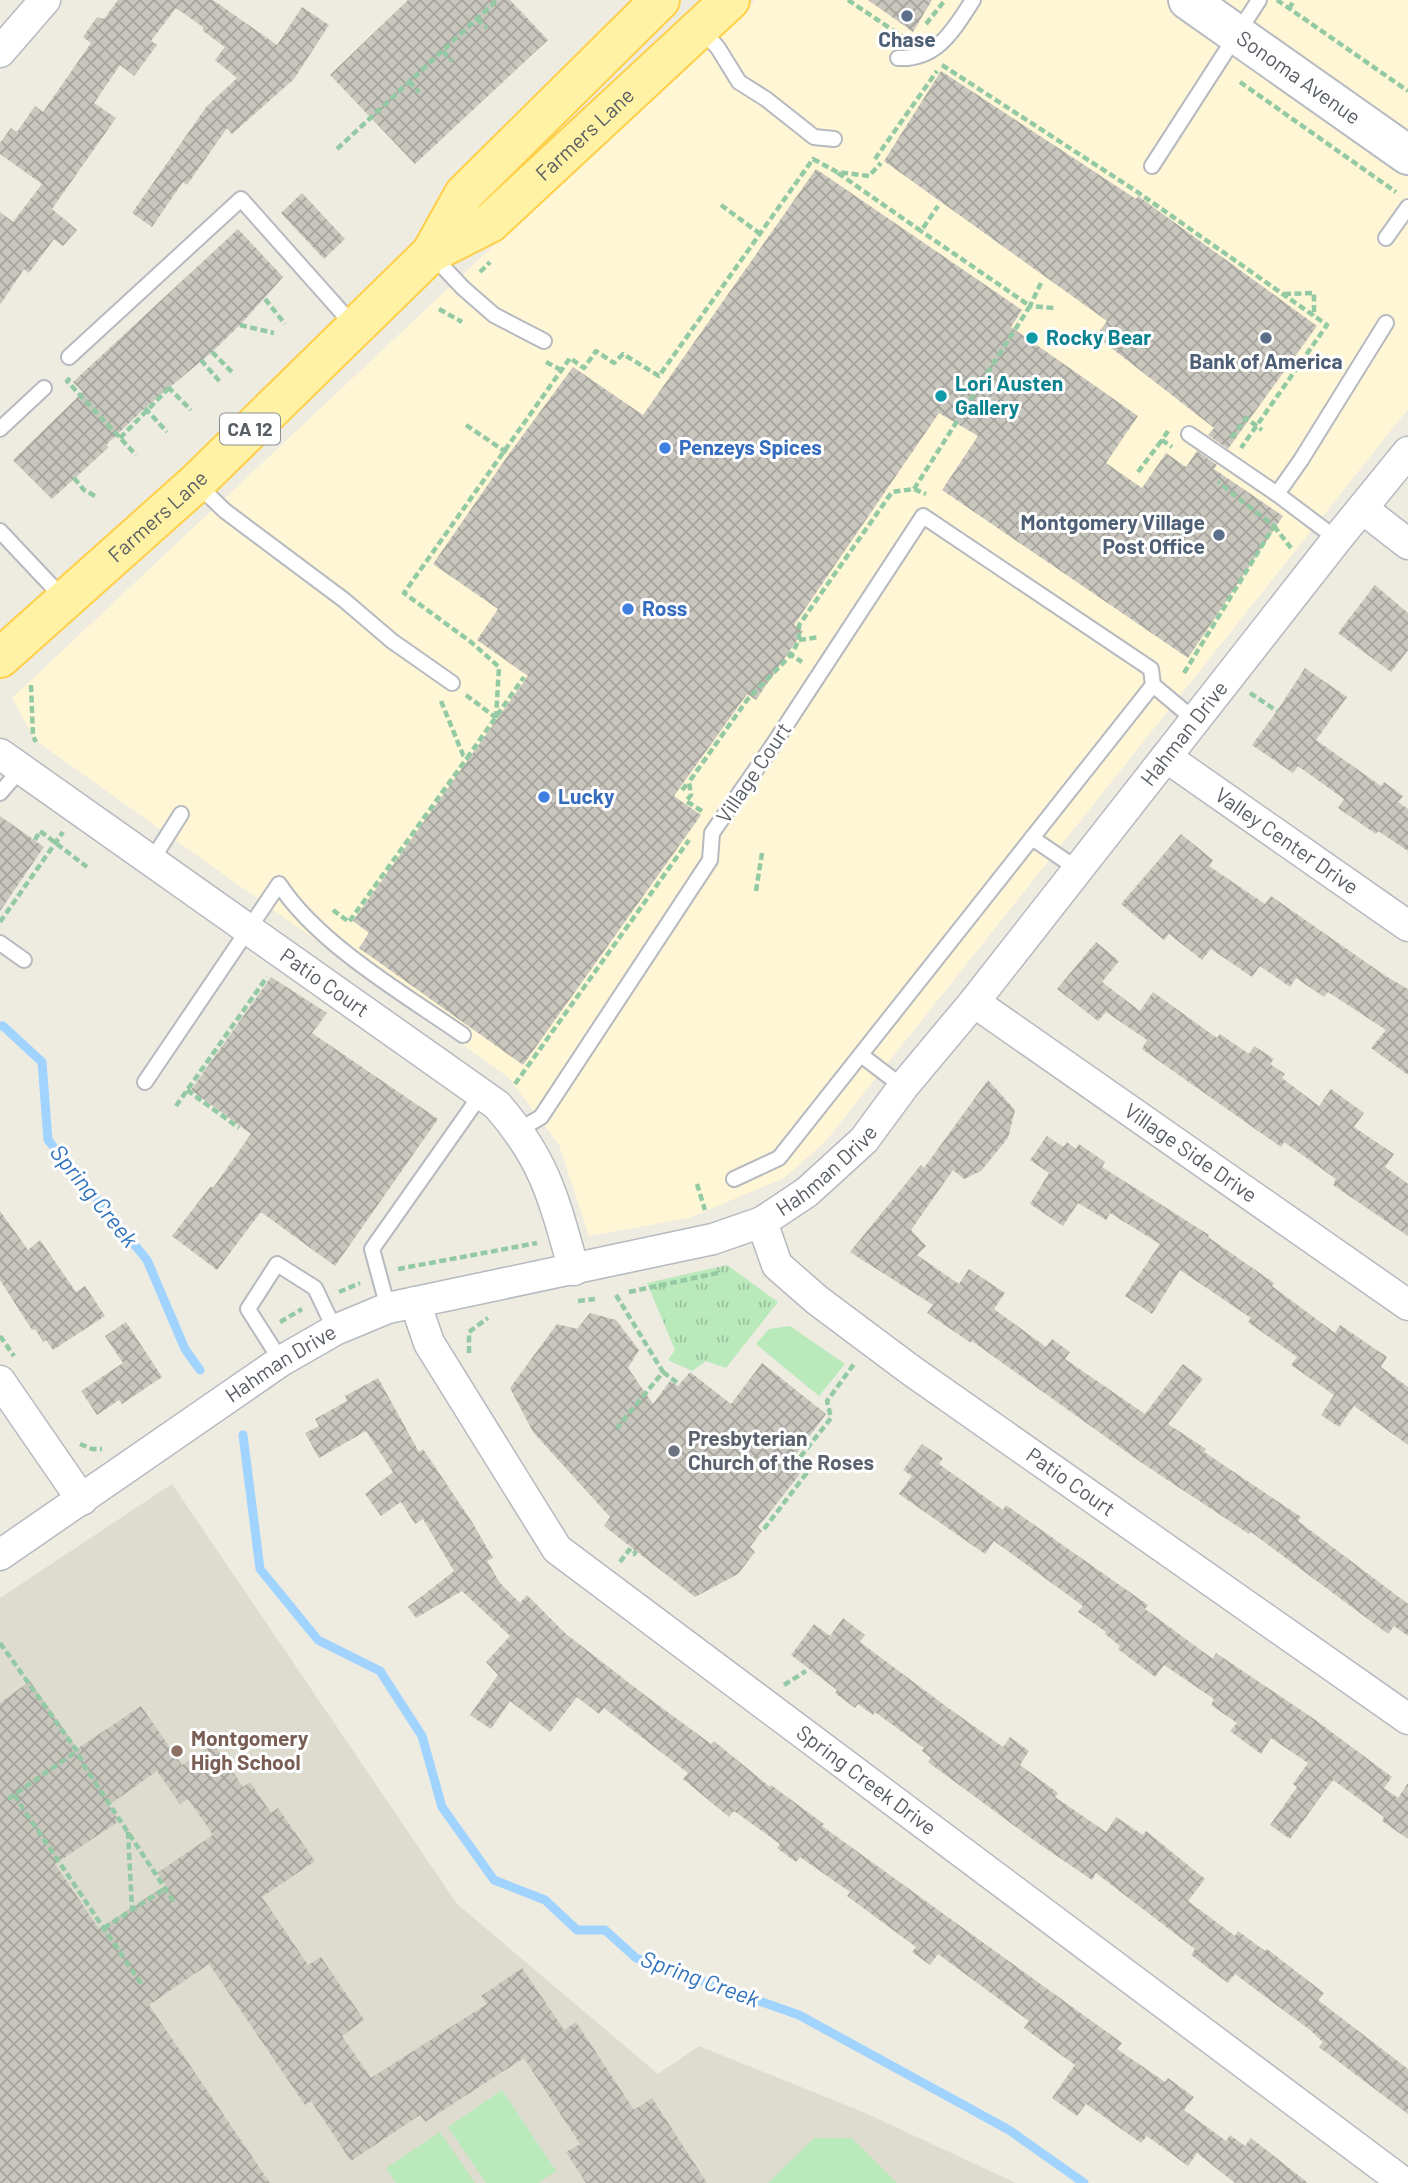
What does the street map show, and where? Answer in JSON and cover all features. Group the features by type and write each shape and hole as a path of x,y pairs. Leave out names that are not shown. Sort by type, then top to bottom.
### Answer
{"main road":[{"name":"Farmers Lane","path":"0,658 196,483 430,253 464,194 660,0"},
{"name":"Farmers Lane","path":"430,253 490,223 730,0"}],"street":[{"path":"0,52 45,0"},
{"name":"Sonoma Avenue","path":"1188,0 1408,155"},
{"name":"Hahman Drive","path":"0,1555 281,1361 335,1330 401,1305 713,1239 762,1222 807,1192 864,1140 1408,452"},
{"path":"1363,509 1408,544"},
{"name":"Valley Center Drive","path":"1166,757 1408,926"},
{"name":"Patio Court","path":"20,758 152,860 497,1105 519,1130 551,1188 574,1270"},
{"name":"Village Side Drive","path":"975,1002 1408,1305"},
{"name":"Patio Court","path":"762,1222 777,1265 817,1300 912,1371 1408,1719"},
{"name":"Spring Creek Drive","path":"401,1305 429,1343 556,1549 1404,2183"},
{"path":"0,1381 82,1500"}],"lane":[{"path":"898,58 913,59 931,52 973,0"},
{"path":"1152,166 1259,0"},
{"path":"700,28 718,48 739,82 766,99 814,137 834,139"},
{"path":"69,357 241,200 355,327"},
{"path":"1386,239 1408,207"},
{"path":"430,253 463,288 494,315 544,341"},
{"path":"1277,494 1335,407 1386,323"},
{"path":"0,429 44,388"},
{"path":"1189,434 1337,539"},
{"path":"196,483 225,511 344,600 392,641 452,683"},
{"name":"Village Court","path":"519,1130 541,1117 672,920 710,860 712,833 923,516 1151,669 1153,685"},
{"path":"0,531 65,600"},
{"path":"734,1179 779,1158 1153,685 1196,721"},
{"path":"0,793 20,758"},
{"path":"152,860 181,814"},
{"path":"1032,838 1079,870"},
{"path":"145,1082 279,884 292,904 346,952 463,1035"},
{"path":"0,943 24,960"},
{"path":"861,1055 904,1087"},
{"path":"401,1305 372,1249 482,1093"},
{"path":"281,1361 248,1309 277,1264 315,1288 335,1330"}],"path":[{"path":"337,149 497,0"},
{"path":"848,0 903,38 911,38"},
{"path":"924,27 944,0"},
{"path":"1277,0 1408,90"},
{"path":"1289,9 1294,0"},
{"path":"477,19 487,29"},
{"path":"443,51 452,61"},
{"path":"875,159 942,65 1136,191 1327,325 1240,448"},
{"path":"410,81 419,92"},
{"path":"1240,82 1397,193"},
{"path":"496,718 499,667 471,642 404,593 570,358 584,368 596,351 614,363 623,354 659,376 813,159 837,172 1030,306 1054,308"},
{"path":"837,172 869,176 881,163"},
{"path":"721,205 760,233"},
{"path":"921,231 938,206"},
{"path":"914,489 1030,306 1041,283"},
{"path":"1283,294 1314,293 1314,316"},
{"path":"265,299 285,324"},
{"path":"439,309 462,322"},
{"path":"240,325 274,334"},
{"path":"212,352 233,373"},
{"path":"201,360 221,383"},
{"path":"71,377 67,381 136,455"},
{"path":"120,438 169,388 191,410"},
{"path":"146,410 167,432"},
{"path":"1229,441 1246,418 1262,430"},
{"path":"466,425 509,454"},
{"path":"1138,472 1169,430"},
{"path":"1162,440 1182,455"},
{"path":"74,478 84,490 95,496"},
{"path":"1212,478 1274,526 1292,548"},
{"path":"682,790 747,700 791,655 799,640 799,625 892,492 914,489 931,496"},
{"path":"1184,673 1274,526"},
{"path":"327,906 349,922 524,677"},
{"path":"452,683 496,718"},
{"path":"20,758 33,736 31,685"},
{"path":"440,701 463,755 467,758"},
{"path":"689,782 691,795 686,801 706,814"},
{"path":"0,922 66,829"},
{"path":"514,1084 696,830"},
{"path":"35,840 40,831 87,867"},
{"path":"756,891 762,853"},
{"path":"176,1106 271,970"},
{"path":"187,1090 239,1128"},
{"path":"697,1184 705,1210"},
{"path":"629,1292 722,1272"},
{"path":"616,1295 663,1372 679,1384"},
{"path":"572,1301 595,1299"},
{"path":"471,1364 469,1332 495,1315"},
{"path":"764,1529 806,1474 794,1465 831,1418 827,1401 856,1360"},
{"path":"617,1428 663,1372"},
{"path":"615,1569 629,1550 634,1554 636,1551"},
{"path":"0,1643 77,1751 174,1902"},
{"path":"784,1686 806,1671"},
{"path":"77,1751 11,1797 142,1985"},
{"path":"128,1831 132,1910"},
{"path":"104,1928 164,1889"}],"shaded area":[{"path":"755,0 1408,0 1408,409 825,1142 784,1178 689,1218 589,1236 559,1145 508,1077 35,740 12,698"},
{"name":"Montgomery High School","path":"172,1484 457,1904 658,2074 699,2046 863,2112 1016,2183 0,2183 0,1598"}],"green space":[{"path":"727,1265 778,1302 726,1368 706,1361 692,1371 668,1360 675,1350 647,1283"},
{"path":"790,1326 845,1364 819,1396 756,1344 769,1329"},
{"path":"502,2090 556,2171 538,2183 486,2183 448,2127"},
{"path":"440,2132 475,2183 396,2183 386,2168"},
{"path":"814,2138 852,2138 897,2183 768,2183"}],"building":[{"path":"118,0 213,0 277,45 302,7 329,25 294,79 232,134 227,128 187,185 183,182 152,227 132,213 207,106 237,78 215,60 225,47 176,8 151,41 157,45 134,76 120,65 94,103 116,118 52,209 77,230 63,246 54,239 29,273 24,269 0,305 0,212 13,222 42,184 0,154 0,143 11,128 17,132 35,106 43,112 91,43 83,37 97,17 104,19"},
{"path":"408,0 510,0 548,40 415,164 330,75"},
{"name":"Chase","path":"868,0 932,0 913,32"},
{"path":"941,71 1136,199 1138,196 1317,326 1228,449 1208,435 1214,428 1096,336 1107,321 884,161"},
{"path":"816,169 1022,310 1011,327 1138,416 1106,463 1142,488 1166,453 1186,467 1197,451 1217,465 1214,469 1283,516 1188,658 942,490 978,436 939,413 794,625 803,631 756,700 747,694 674,796 701,815 523,1065 359,948 369,933 353,921 528,676 477,640 498,609 433,564 573,367 643,415"},
{"path":"302,193 345,239 324,259 281,213"},
{"path":"238,229 283,277 212,352 145,408 106,445 109,447 52,499 13,460 83,392 73,382"},
{"path":"1375,585 1408,613 1408,650 1391,672 1338,633"},
{"path":"1305,668 1347,697 1316,740 1381,786 1384,782 1403,796 1398,802 1408,809 1408,851 1378,831 1376,834 1338,808 1344,799 1298,766 1293,773 1252,745"},
{"path":"0,816 44,847 0,911"},
{"path":"1181,834 1213,860 1209,866 1265,904 1271,896 1408,989 1408,1075 1371,1048 1386,1030 1328,992 1324,997 1296,978 1290,987 1260,966 1252,977 1211,949 1202,960 1169,934 1164,940 1121,904"},
{"path":"1096,942 1119,961 1102,982 1140,1011 1153,992 1217,1038 1220,1034 1249,1054 1254,1046 1274,1059 1270,1064 1285,1074 1282,1078 1319,1106 1331,1089 1364,1113 1354,1127 1394,1154 1385,1167 1408,1184 1408,1236 1333,1185 1336,1179 1284,1142 1281,1147 1142,1049 1147,1040 1106,1012 1098,1021 1057,989"},
{"path":"271,977 327,1013 312,1033 438,1119 335,1266 261,1212 217,1270 172,1236 211,1186 213,1188 251,1134 191,1090"},
{"path":"988,1080 1015,1110 1008,1138 981,1171 964,1179 953,1170 911,1230 926,1246 917,1255 959,1284 969,1269 1005,1293 994,1309 1046,1347 1052,1339 1070,1352 1065,1359 1145,1414 1183,1364 1203,1379 1168,1424 1206,1449 1204,1452 1301,1517 1298,1521 1408,1604 1408,1636 1394,1626 1388,1634 1251,1532 1249,1534 1142,1463 972,1341 971,1343 927,1313 933,1305 850,1252 921,1165 924,1168"},
{"path":"1047,1136 1063,1147 1067,1142 1076,1149 1079,1144 1105,1162 1102,1167 1209,1235 1208,1237 1274,1283 1272,1286 1335,1333 1340,1325 1387,1357 1381,1367 1408,1387 1408,1445 1354,1406 1339,1427 1321,1415 1334,1395 1291,1365 1297,1357 1248,1322 1251,1318 1180,1270 1152,1314 1125,1296 1160,1244 1110,1213 1106,1220 1078,1203 1063,1226 1030,1204 1049,1173 1030,1160"},
{"path":"0,1211 28,1250 40,1240 76,1292 85,1286 105,1316 53,1350 46,1340 43,1342 35,1329 32,1330 0,1280"},
{"name":"Presbyterian Church of the Roses","path":"590,1313 616,1320 639,1350 628,1368 653,1404 670,1381 678,1386 690,1372 731,1404 762,1363 826,1414 788,1465 800,1474 758,1527 762,1531 750,1547 755,1552 738,1574 695,1597 604,1526 610,1517 533,1432 510,1388 557,1324 577,1329"},
{"path":"126,1322 162,1377 122,1404 119,1400 97,1415 81,1391 123,1363 105,1336"},
{"path":"378,1378 419,1452 423,1449 472,1522 493,1558 487,1561 500,1583 520,1603 527,1595 566,1634 646,1696 711,1744 714,1741 770,1787 771,1785 824,1824 822,1826 1122,2043 1117,2049 1165,2082 1168,2078 1194,2097 1184,2110 1226,2141 1230,2135 1245,2146 1251,2138 1308,2183 1235,2183 1197,2153 1188,2166 1147,2136 1141,2143 1086,2104 1077,2116 1052,2098 1075,2065 1024,2028 1029,2021 938,1954 930,1965 912,1952 916,1947 847,1896 850,1892 800,1857 796,1862 777,1848 780,1844 734,1811 729,1817 683,1779 688,1773 604,1708 599,1714 577,1697 550,1732 510,1701 491,1729 470,1715 498,1675 486,1662 510,1636 462,1591 416,1618 408,1607 454,1571 423,1519 415,1524 401,1502 381,1516 365,1494 393,1472 366,1431 319,1458 305,1433 319,1426 315,1419 347,1401 345,1396"},
{"path":"922,1444 943,1458 939,1464 1003,1510 1006,1505 1148,1605 1145,1609 1213,1659 1216,1653 1314,1719 1392,1777 1384,1788 1398,1798 1408,1783 1408,1839 1382,1821 1384,1817 1333,1780 1290,1839 1270,1825 1297,1787 1293,1784 1308,1763 1271,1738 1261,1754 1230,1731 1237,1723 1211,1705 1214,1699 1164,1665 1155,1677 1118,1649 1120,1646 1105,1634 1106,1632 1078,1612 1083,1606 994,1541 985,1554 899,1494 912,1476 903,1470"},
{"path":"843,1618 865,1635 860,1642 947,1707 1003,1747 1010,1737 1029,1751 1020,1765 1058,1793 1055,1797 1106,1832 1116,1817 1143,1835 1146,1831 1205,1879 1188,1901 1235,1936 1238,1931 1265,1951 1267,1949 1324,1993 1318,2000 1408,2069 1408,2114 1319,2047 1323,2042 1310,2030 1235,1974 1228,1983 1191,1955 1195,1949 1096,1873 1092,1880 1035,1841 928,1762 931,1758 922,1751 924,1748 875,1712 873,1715 858,1704 855,1708 835,1693 837,1690 791,1655 814,1624 830,1636"},
{"path":"30,1681 77,1749 141,1706 182,1765 214,1744 243,1787 250,1782 271,1813 278,1808 315,1861 262,1897 308,1965 321,1957 364,2020 342,2036 371,2078 487,2004 481,1996 522,1968 564,2030 576,2022 634,2110 652,2098 707,2183 586,2183 566,2152 580,2144 524,2058 425,2122 420,2115 351,2161 311,2101 305,2105 209,1964 149,2005 270,2183 0,2183 0,1703","holes":["157,1771 180,1804 188,1799 213,1835 157,1873 166,1885 99,1929 55,1864 119,1821 109,1805"]}],"waterway":[{"name":"Spring Creek","path":"0,1026 42,1062 48,1140 147,1260 185,1349 200,1370"},
{"name":"Spring Creek","path":"243,1435 260,1569 318,1640 380,1671 422,1736 442,1807 494,1880 545,1900 577,1930 605,1930 636,1958 799,2015 1009,2130 1084,2183"}],"place":[{"name":"Chase","path":"907,16"},
{"name":"Rocky Bear","path":"1032,338"},
{"name":"Bank of America","path":"1266,338"},
{"name":"Lori Austen Gallery","path":"941,396"},
{"name":"Penzeys Spices","path":"665,448"},
{"name":"Montgomery Village Post Office","path":"1219,535"},
{"name":"Ross","path":"628,609"},
{"name":"Lucky","path":"544,797"},
{"name":"Presbyterian Church of the Roses","path":"674,1451"},
{"name":"Montgomery High School","path":"177,1751"}]}
